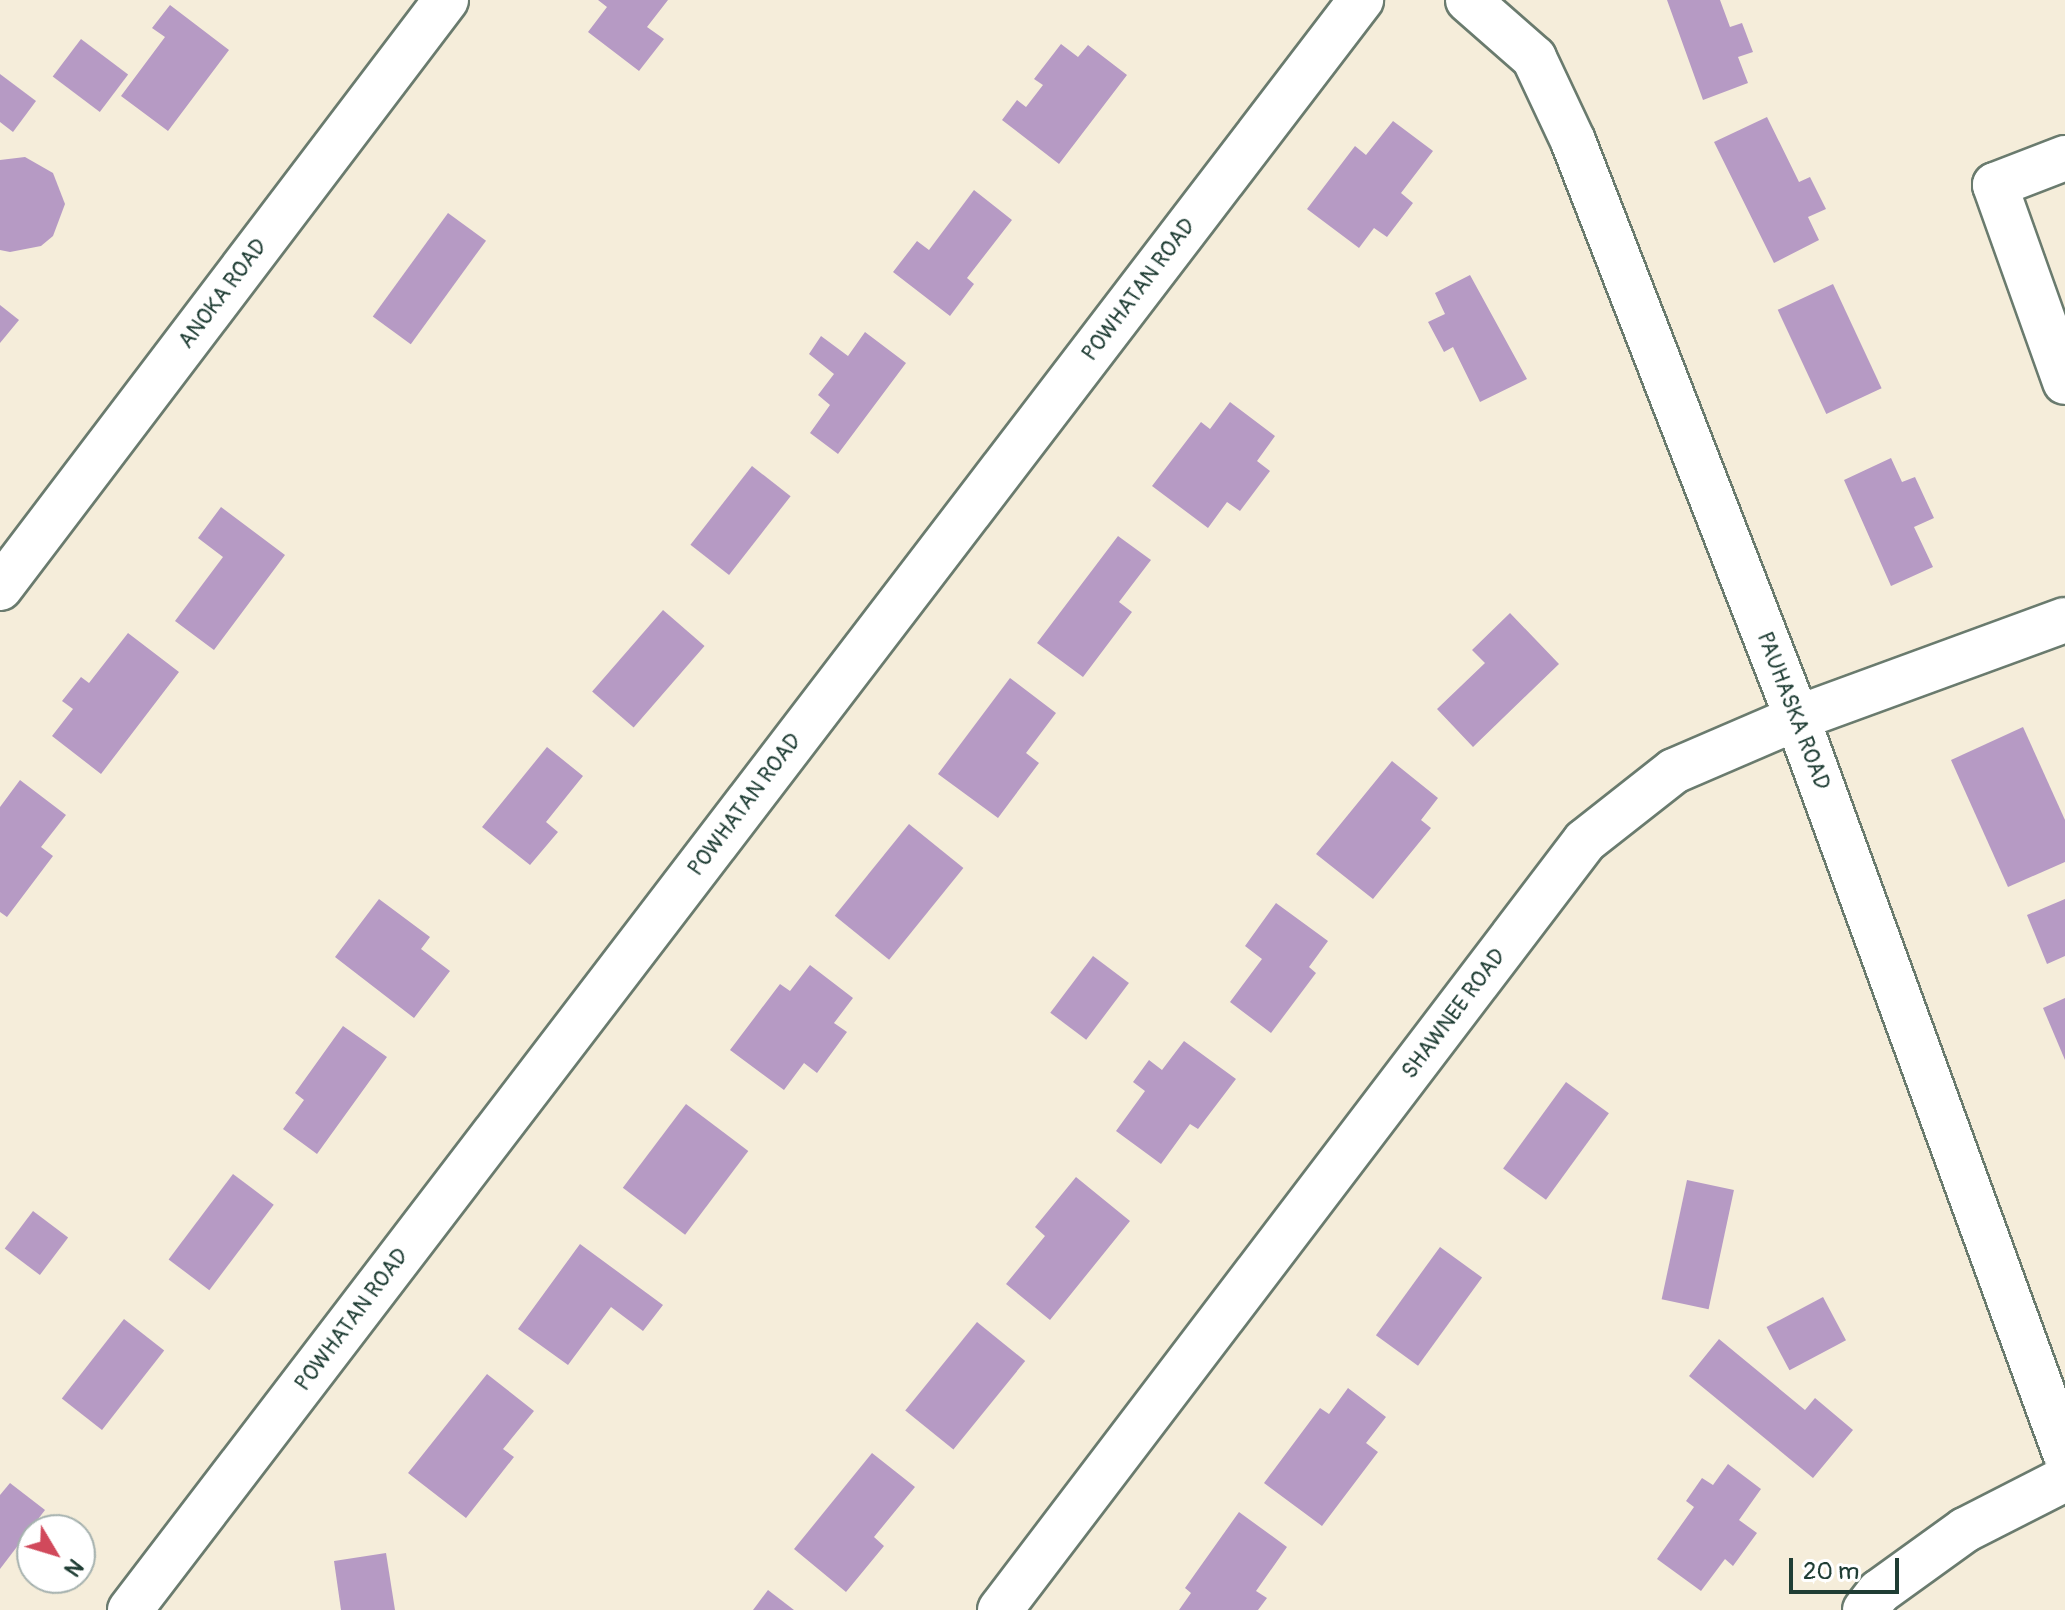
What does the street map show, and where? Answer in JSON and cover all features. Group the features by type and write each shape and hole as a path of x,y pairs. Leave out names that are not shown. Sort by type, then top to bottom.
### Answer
{"street":[{"name":"ANOKA ROAD","path":"0,588 446,0"},
{"name":"POWHATAN ROAD","path":"130,1610 1361,0"},
{"name":"PAUHASKA ROAD","path":"1468,0 1534,58 1573,141 1797,718 2065,1453"},
{"path":"2065,158 1995,185 2065,382"},
{"name":"SHAWNEE ROAD","path":"1000,1610 1585,841 1674,771 1797,718 2065,620"},
{"path":"1865,1610 1879,1592 1965,1530 2065,1479"}],"building":[{"path":"598,0 668,0 647,27 664,39 639,71 588,32 607,7"},
{"path":"1667,0 1720,0 1730,27 1742,23 1753,52 1738,57 1748,83 1703,100"},
{"path":"170,5 229,50 168,131 121,96 165,37 152,28"},
{"path":"81,39 128,75 100,112 53,77"},
{"path":"1061,44 1078,57 1088,45 1127,75 1059,164 1002,120 1017,100 1026,107 1043,85 1034,79"},
{"path":"0,74 36,101 13,132 0,122"},
{"path":"1767,117 1799,182 1810,177 1826,209 1808,217 1819,240 1774,263 1714,142"},
{"path":"1393,121 1433,151 1401,193 1413,203 1387,237 1374,228 1359,248 1307,209 1355,146 1366,155"},
{"path":"25,157 53,173 65,204 53,236 41,246 10,252 0,250 0,160"},
{"path":"974,190 1012,220 967,278 974,284 950,316 893,272 917,241 929,250"},
{"path":"448,213 486,241 411,344 373,317"},
{"path":"1470,275 1527,379 1480,402 1453,347 1444,352 1428,322 1445,314 1435,293"},
{"path":"1833,284 1882,388 1826,414 1778,310"},
{"path":"0,305 19,320 0,343"},
{"path":"865,332 906,363 838,454 810,433 830,405 818,395 834,374 809,354 821,336 848,356"},
{"path":"1230,402 1275,436 1257,461 1270,471 1240,511 1227,502 1208,528 1152,486 1201,422 1210,429"},
{"path":"1891,458 1902,482 1915,477 1934,518 1914,527 1933,567 1891,586 1844,480"},
{"path":"752,466 791,496 729,575 690,545"},
{"path":"221,507 285,555 214,650 175,621 223,557 198,538"},
{"path":"1118,536 1151,560 1119,602 1132,612 1083,677 1037,643"},
{"path":"663,610 705,646 634,728 592,692"},
{"path":"1510,613 1559,664 1473,747 1437,709 1485,663 1472,650"},
{"path":"128,633 179,672 101,774 52,736 73,709 62,701 81,677 89,683"},
{"path":"1010,678 1056,713 1026,753 1039,763 998,818 938,774"},
{"path":"2023,727 2065,820 2065,862 2008,887 1951,760"},
{"path":"547,747 583,776 546,822 558,832 530,865 482,827"},
{"path":"1392,761 1438,798 1421,820 1431,828 1373,899 1316,854"},
{"path":"20,780 66,815 41,847 53,856 7,917 0,912 0,807"},
{"path":"909,824 963,868 889,960 835,916"},
{"path":"379,899 430,937 421,949 450,971 414,1018 335,957"},
{"path":"2065,899 2065,956 2047,964 2027,915"},
{"path":"1276,903 1328,941 1309,967 1316,973 1271,1033 1230,1002 1262,959 1245,946"},
{"path":"1093,956 1129,983 1086,1040 1050,1013"},
{"path":"810,965 853,998 834,1023 847,1032 817,1073 804,1063 784,1090 730,1050 780,984 790,991"},
{"path":"2065,998 2065,1060 2043,1008"},
{"path":"343,1026 387,1057 317,1154 283,1129 304,1100 295,1093"},
{"path":"1184,1041 1236,1079 1198,1129 1190,1124 1161,1164 1116,1131 1145,1091 1133,1082 1149,1060 1162,1070"},
{"path":"1566,1082 1609,1113 1546,1200 1503,1169"},
{"path":"686,1104 748,1151 685,1235 623,1188"},
{"path":"233,1174 274,1205 209,1290 169,1259"},
{"path":"1076,1177 1130,1221 1050,1320 1006,1284 1045,1236 1035,1227"},
{"path":"1687,1180 1734,1190 1709,1309 1662,1299"},
{"path":"33,1211 68,1237 40,1275 5,1249"},
{"path":"580,1244 663,1305 643,1331 611,1307 568,1365 518,1329"},
{"path":"1440,1247 1482,1278 1418,1366 1376,1335"},
{"path":"1823,1297 1846,1340 1789,1370 1766,1327"},
{"path":"124,1319 164,1350 102,1430 62,1399"},
{"path":"977,1322 1025,1361 953,1450 905,1411"},
{"path":"1719,1339 1805,1410 1815,1398 1853,1430 1813,1478 1689,1376"},
{"path":"487,1374 534,1411 503,1449 514,1457 466,1518 408,1473"},
{"path":"1348,1388 1386,1417 1366,1443 1378,1452 1322,1526 1264,1483 1320,1408 1329,1414"},
{"path":"872,1453 915,1487 874,1537 884,1546 846,1592 794,1549"},
{"path":"1728,1464 1761,1489 1739,1520 1757,1533 1733,1566 1725,1559 1701,1591 1657,1559 1694,1507 1686,1501 1702,1478 1713,1485"},
{"path":"10,1483 45,1510 42,1514 16,1514 16,1548 0,1569 0,1495"},
{"path":"1239,1512 1287,1547 1256,1591 1267,1598 1258,1610 1179,1610 1191,1593 1185,1588"},
{"path":"386,1553 395,1610 341,1610 334,1561"},
{"path":"768,1590 794,1610 753,1610"}]}
